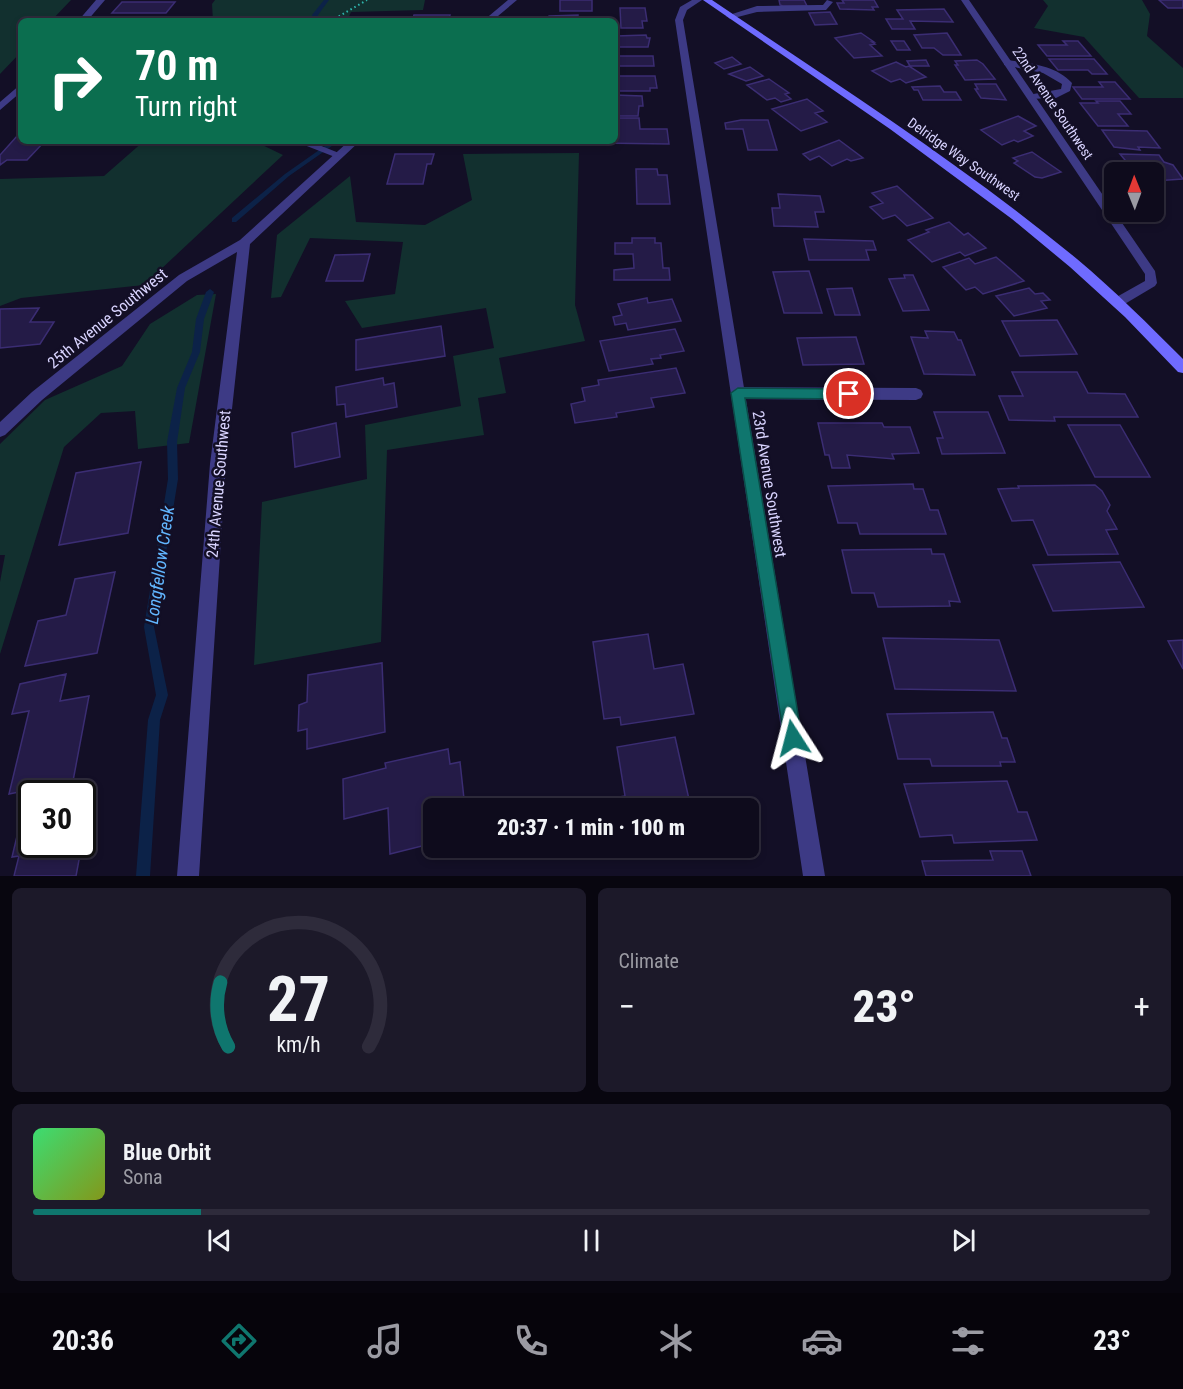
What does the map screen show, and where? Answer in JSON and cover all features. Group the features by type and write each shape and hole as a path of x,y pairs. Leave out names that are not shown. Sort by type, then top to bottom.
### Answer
{"main road":[{"name":"Delridge Way Southwest","path":"707,0 1004,205 1074,262 1118,302 1183,368"}],"street":[{"path":"85,18 101,0"},
{"path":"491,18 513,0"},
{"name":"23rd Avenue Southwest","path":"698,0 683,9 679,20 814,876"},
{"name":"22nd Avenue Southwest","path":"965,0 1151,274 1151,284 1118,302"},
{"path":"730,16 757,9 826,7 829,2"},
{"path":"1007,63 1047,71 1060,76 1067,83 1065,91 1056,95 1031,98"},
{"path":"0,107 18,90"},
{"path":"307,144 335,153"},
{"path":"244,243 335,153 350,144"},
{"name":"25th Avenue Southwest","path":"0,431 37,396 183,278 244,243"},
{"name":"24th Avenue Southwest","path":"188,876 218,464 244,243"},
{"path":"738,393 916,394"}],"path":[{"path":"336,18 367,0"}],"green space":[{"path":"0,0 71,0 54,18 18,18 18,55 0,74"},
{"path":"215,0 425,0 423,10 351,12 348,18 213,18 212,4"},
{"path":"1043,0 1142,0 1150,14 1147,36 1183,68 1183,98 1139,98 1084,37 1034,28 1048,6"},
{"path":"141,144 260,144 283,155 144,285 21,298 0,306 0,179 104,176"},
{"path":"579,153 575,305 585,341 499,358 506,393 478,398 484,435 387,450 381,642 254,665 262,502 367,479 365,425 461,406 453,356 494,348 486,308 362,328 345,301 395,294 403,242 310,238 281,297 271,298 277,235 350,176 356,222 425,225 472,200 463,154"},
{"path":"216,294 189,443 138,449 135,411 101,413 64,447 0,654 0,582 5,555 0,555 0,444 45,400 122,366 150,324 197,295"}],"building":[{"path":"560,0 592,0 592,11 560,11"},
{"path":"779,0 804,0 807,6 783,6 780,5"},
{"path":"842,0 874,0 878,7 872,7 874,10 840,9 837,3 844,3"},
{"path":"1159,0 1183,0 1183,8 1168,8"},
{"path":"122,2 175,2 166,13 112,13"},
{"path":"620,8 645,8 647,21 642,21 643,28 621,28"},
{"path":"944,9 953,22 910,21 915,29 892,29 886,19 903,19 897,10"},
{"path":"830,12 837,24 815,25 809,13"},
{"path":"414,15 450,15 449,18 413,18"},
{"path":"578,15 578,18 547,18 549,16"},
{"path":"861,33 874,42 872,42 875,44 870,45 882,56 854,58 835,38"},
{"path":"947,33 961,55 943,55 934,48 922,48 914,35"},
{"path":"646,35 650,38 648,47 618,47 618,36"},
{"path":"891,41 904,41 910,50 897,50"},
{"path":"1063,41 1078,41 1091,56 1047,56 1038,45 1067,45"},
{"path":"618,56 653,56 654,66 618,66"},
{"path":"732,57 741,64 724,69 715,63"},
{"path":"1049,59 1094,59 1107,74 1092,74 1088,70 1058,70"},
{"path":"926,60 929,66 910,66 907,61"},
{"path":"977,60 995,79 965,80 955,65 958,65 955,61"},
{"path":"896,62 906,67 909,66 926,77 906,83 900,79 891,82 872,71"},
{"path":"750,67 763,76 746,81 729,74"},
{"path":"618,76 655,76 657,88 650,88 650,91 618,91"},
{"path":"769,79 789,93 785,94 791,99 781,102 775,98 767,100 747,85"},
{"path":"1099,82 1115,82 1130,99 1082,99 1073,87 1103,87"},
{"path":"975,84 996,84 1006,100 981,98 975,89 978,89"},
{"path":"940,86 944,92 956,92 961,100 923,100 918,90 912,87"},
{"path":"618,95 642,96 643,106 639,106 638,116 618,116"},
{"path":"807,99 823,111 815,113 827,122 801,131 772,109"},
{"path":"1096,101 1120,101 1131,114 1118,114 1128,126 1098,126 1080,103 1098,103"},
{"path":"1018,116 1036,126 1024,131 1033,136 1002,145 981,130"},
{"path":"618,118 639,118 640,129 667,129 669,144 618,143"},
{"path":"741,120 768,120 777,150 748,150 743,129 726,129 725,123"},
{"path":"1102,130 1147,131 1160,148 1138,147 1140,150 1114,147"},
{"path":"18,135 18,144 42,144 27,160 7,160 0,165 0,155"},
{"path":"839,140 863,158 851,161 847,159 832,166 819,156 810,160 803,154"},
{"path":"1032,152 1061,172 1042,178 1035,177 1014,163 1018,161 1013,158"},
{"path":"395,154 434,154 431,164 427,164 423,184 387,184"},
{"path":"1120,154 1159,155 1164,162 1127,162"},
{"path":"1164,162 1173,165 1183,179 1164,180"},
{"path":"636,169 657,169 658,175 667,175 670,204 637,204"},
{"path":"897,186 933,218 907,226 895,215 883,219 870,207 883,203 872,193"},
{"path":"778,194 820,196 824,212 815,212 818,227 774,226 772,208 780,208"},
{"path":"949,222 964,235 968,233 986,248 965,256 960,252 932,262 908,240 929,232 926,230"},
{"path":"632,238 655,238 655,243 661,243 663,268 669,268 670,280 614,280 614,270 634,268 633,254 615,254 615,243 632,243"},
{"path":"804,239 873,241 876,250 866,250 869,260 809,260"},
{"path":"370,254 363,281 326,281 335,255"},
{"path":"996,257 1024,281 983,294 975,287 966,290 943,267 969,258 975,264"},
{"path":"809,271 822,313 784,313 773,272"},
{"path":"904,275 913,275 929,310 903,311 889,279 905,278"},
{"path":"852,288 860,315 835,315 827,289"},
{"path":"1029,288 1035,294 1043,293 1050,300 1041,301 1047,308 1014,316 996,296"},
{"path":"647,298 648,303 672,299 681,321 628,330 626,323 615,325 613,317 622,315 618,304"},
{"path":"39,308 30,322 54,322 40,344 0,348 0,309"},
{"path":"1057,320 1077,354 1020,356 1002,321"},
{"path":"441,326 445,356 356,370 356,340"},
{"path":"675,329 684,351 660,355 661,358 651,359 653,364 609,371 600,341"},
{"path":"925,331 954,332 958,340 961,340 975,375 924,374 911,337 928,338"},
{"path":"856,337 864,364 803,365 797,338"},
{"path":"676,368 685,393 651,398 654,407 616,413 617,417 575,423 571,404 585,401 582,388 599,385 598,380"},
{"path":"1012,372 1077,372 1088,393 1125,394 1138,417 1054,417 1055,421 1009,420 999,396 1023,396"},
{"path":"383,378 384,385 394,383 397,407 346,417 345,404 337,405 336,387"},
{"path":"934,412 988,412 1005,453 942,454 937,438 943,438"},
{"path":"336,423 340,457 295,467 292,433"},
{"path":"818,423 882,423 884,427 910,427 919,453 892,454 894,459 847,455 850,468 832,468 829,455 825,455"},
{"path":"1068,425 1120,425 1150,477 1095,477"},
{"path":"141,462 128,533 59,545 76,473"},
{"path":"913,484 914,489 923,489 930,510 938,510 946,534 860,534 857,523 838,523 828,486"},
{"path":"1095,485 1102,491 1110,505 1107,511 1117,529 1106,530 1118,554 1048,555 1033,520 1012,521 998,489 1019,488 1018,486"},
{"path":"931,549 932,554 944,554 960,602 949,601 950,606 878,607 874,593 852,593 842,550"},
{"path":"1120,562 1144,607 1053,611 1033,565"},
{"path":"115,572 97,653 25,666 38,621 66,615 75,579"},
{"path":"648,634 654,669 683,664 694,714 621,725 620,717 604,719 593,642"},
{"path":"883,638 999,640 1016,691 895,689"},
{"path":"1183,640 1183,669 1168,641"},
{"path":"382,663 385,732 307,749 307,729 298,731 299,705 307,702 308,675"},
{"path":"66,674 60,701 89,696 73,780 18,780 18,792 9,794 29,711 12,714 20,684"},
{"path":"993,712 1002,738 1007,738 1015,762 1000,762 1001,766 932,766 930,759 898,759 887,714"},
{"path":"675,737 689,798 613,798 625,796 617,747"},
{"path":"448,749 450,764 460,762 464,798 423,798 423,846 390,854 388,808 344,819 343,779 386,768 385,763"},
{"path":"1007,781 1018,812 1027,812 1037,840 954,843 952,835 920,837 904,784"},
{"path":"18,832 18,856 12,857"},
{"path":"990,851 1022,851 1031,876 926,876 922,861 993,860"},
{"path":"18,858 79,858 76,876 14,876"}],"waterway":[{"name":"Longfellow Creek","path":"315,18 327,0"},
{"name":"Longfellow Creek","path":"234,220 287,175 332,144"},
{"name":"Longfellow Creek","path":"143,876 154,720 162,695 149,627 173,479 172,442 181,388 196,352 200,319 210,292"}],"route":[{"path":"793,738 738,393 849,394"}]}
